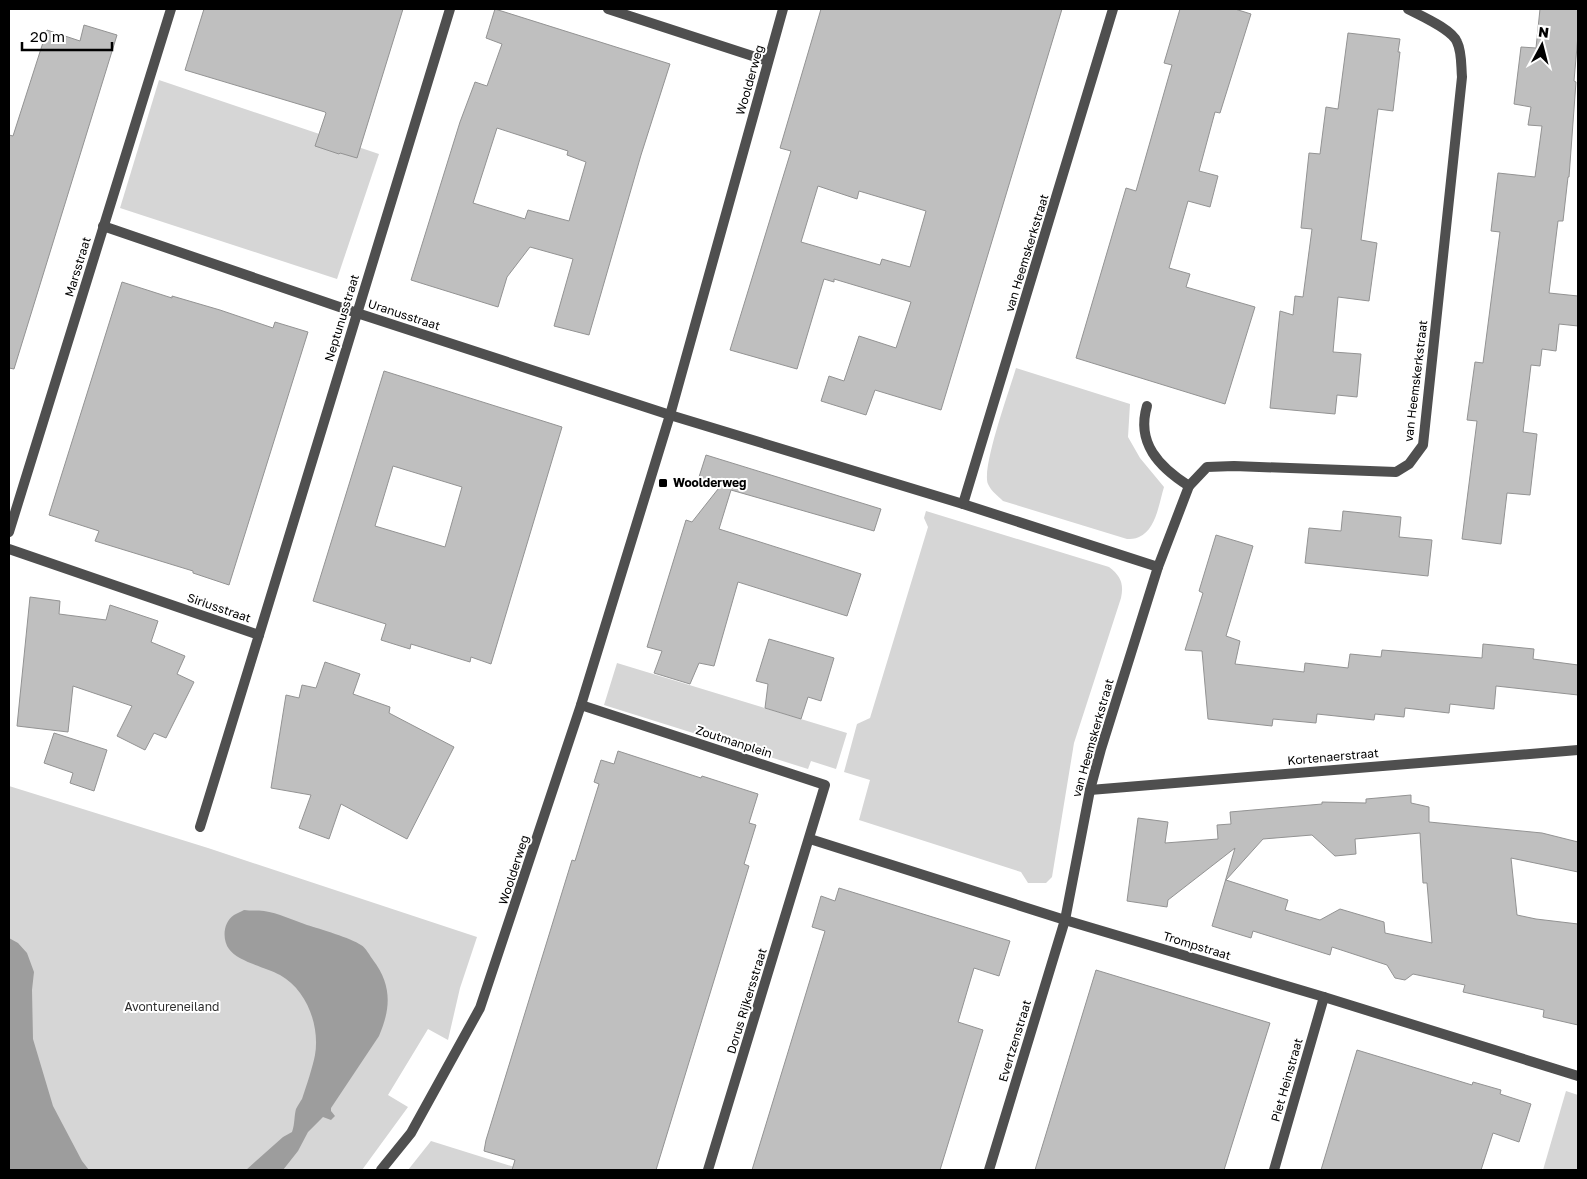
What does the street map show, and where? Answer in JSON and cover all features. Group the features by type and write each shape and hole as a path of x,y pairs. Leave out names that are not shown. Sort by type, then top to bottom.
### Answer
{"street":[{"name":"Marsstraat","path":"9,532 171,9"},
{"name":"Neptunusstraat","path":"259,636 450,9"},
{"path":"608,9 768,61"},
{"name":"Woolderweg","path":"381,1170 411,1134 480,1008 581,705 670,415 783,9"},
{"name":"van Heemskerkstraat","path":"963,504 1113,9"},
{"name":"van Heemskerkstraat","path":"1065,920 1090,790 1158,567 1189,486 1207,468 1234,466 1396,472 1408,464 1423,445 1462,77 1457,41 1450,33 1408,9"},
{"name":"Uranusstraat","path":"103,226 357,313 670,415"},
{"path":"1147,406 1143,417 1148,446 1170,474 1189,486"},
{"path":"670,415 963,504 1158,567"},
{"name":"Siriusstraat","path":"9,550 259,636 200,827"},
{"name":"Zoutmanplein","path":"581,705 825,785 810,839"},
{"name":"Kortenaerstraat","path":"1090,790 1578,750"},
{"name":"Trompstraat","path":"810,839 1065,920 1324,997 1578,1076"},
{"name":"Dorus Rijkersstraat","path":"708,1170 810,839"},
{"name":"Evertzenstraat","path":"989,1170 1065,920"},
{"name":"Piet Heinstraat","path":"1274,1170 1324,997"}],"green space":[{"path":"159,80 379,154 337,279 120,208"},
{"path":"1016,368 1130,404 1128,437 1140,458 1164,487 1156,515 1145,533 1136,538 1127,539 1003,501 991,489 988,484 987,475 992,446"},
{"path":"926,511 1109,567 1121,581 1121,598 1074,743 1052,877 1046,883 1028,883 1021,872 859,820 870,780 844,772 857,724 870,718 928,527 924,518"},
{"path":"617,663 847,733 836,769 811,761 808,769 604,705"},
{"name":"Avontureneiland","path":"9,786 208,848 477,937 460,988 448,1040 428,1029 388,1095 408,1107 362,1170 9,1170"},
{"path":"1566,1091 1578,1095 1578,1170 1543,1170"},
{"path":"431,1141 524,1170 408,1170"}],"shaded area":[{"path":"244,910 275,913 361,945 365,948 384,978 388,997 386,1016 379,1036 331,1108 335,1116 331,1120 323,1117 308,1132 298,1151 283,1170 246,1170 283,1137 292,1132 296,1109 302,1099 314,1060 315,1032 310,1010 298,990 280,975 233,954 229,949 225,941 226,926 230,918"},
{"path":"9,938 18,943 27,953 34,972 32,990 33,1039 53,1106 82,1161 89,1170 9,1170"}],"building":[{"path":"204,9 403,9 357,158 315,146 325,112 185,70"},
{"path":"495,9 670,64 641,155 589,335 554,326 573,259 530,247 507,277 498,307 411,280 460,122 475,82 487,86 502,44 486,38","holes":["497,128 568,151 567,155 586,162 569,221 528,210 525,219 473,203"]},
{"path":"821,9 1062,9 941,410 875,390 866,415 821,401 829,376 844,381 859,336 896,348 911,302 834,279 834,282 824,279 797,369 730,350 791,151 780,148","holes":["818,186 857,199 859,191 926,211 910,267 882,259 880,265 801,242"]},
{"path":"1180,9 1235,9 1251,14 1220,113 1215,112 1199,171 1218,176 1210,207 1188,201 1169,268 1190,274 1186,287 1255,307 1225,404 1076,358 1126,188 1136,191 1172,65 1164,63"},
{"path":"1540,9 1578,9 1574,81 1576,82 1569,177 1563,221 1558,221 1549,293 1578,296 1578,326 1559,324 1556,351 1542,349 1540,366 1531,365 1523,432 1537,434 1530,495 1507,493 1501,544 1462,539 1477,421 1467,420 1475,362 1483,363 1500,232 1491,231 1498,173 1535,177 1542,126 1528,125 1531,107 1514,104 1521,47 1536,48"},
{"path":"84,25 117,35 14,369 9,368 9,135 13,136 47,30 80,41"},
{"path":"1348,33 1400,39 1393,111 1378,109 1361,240 1377,243 1369,301 1338,297 1333,352 1361,354 1357,397 1337,395 1335,414 1270,408 1280,311 1293,315 1295,296 1303,297 1312,229 1301,228 1309,153 1320,154 1326,107 1338,109"},
{"path":"122,282 172,298 172,296 220,310 273,328 275,322 308,332 229,585 193,573 193,571 95,541 99,531 49,515"},
{"path":"384,371 562,427 491,664 471,657 470,662 411,644 410,649 381,640 386,624 313,601","holes":["393,466 462,487 445,547 375,526"]},
{"path":"706,455 881,509 874,531 731,490 719,529 861,574 847,616 738,582 714,666 699,663 690,684 654,673 662,651 647,647 686,520 692,522 722,484 699,477"},
{"path":"1343,511 1401,517 1399,537 1432,540 1428,576 1305,563 1309,528 1341,531"},
{"path":"1216,535 1253,546 1226,636 1240,641 1235,664 1304,672 1305,663 1348,668 1350,654 1381,657 1382,650 1482,658 1483,644 1534,649 1533,659 1578,665 1578,695 1496,686 1494,709 1450,704 1449,713 1405,708 1404,717 1375,714 1374,720 1317,714 1316,723 1273,719 1272,726 1208,719 1202,651 1185,650 1203,593 1199,591"},
{"path":"30,597 60,601 59,614 106,620 110,605 158,621 151,642 185,656 177,674 194,682 166,738 154,733 145,750 117,736 132,706 73,686 68,732 17,726"},
{"path":"769,639 834,658 821,701 808,697 801,719 765,708 768,684 756,681"},
{"path":"325,662 360,674 353,694 390,707 389,713 454,747 407,839 341,804 329,839 299,828 311,795 271,788 286,695 299,698 302,685 316,688"},
{"path":"54,733 107,750 94,791 70,783 73,773 44,763"},
{"path":"618,751 758,794 749,823 756,825 744,864 749,866 656,1170 512,1170 515,1160 484,1151 486,1140 572,860 575,861 599,784 594,782 601,760 614,764"},
{"path":"1411,795 1411,803 1429,807 1429,822 1542,833 1578,842 1578,872 1511,858 1517,915 1578,924 1578,1025 1543,1017 1544,1010 1463,992 1465,985 1413,974 1405,980 1395,978 1387,965 1332,947 1330,955 1253,931 1251,938 1212,926 1235,848 1168,900 1167,907 1127,901 1138,818 1168,822 1165,843 1218,839 1217,825 1231,824 1230,812 1322,804 1322,802 1366,803 1366,799","holes":["1420,833 1423,883 1427,883 1432,943 1385,933 1384,922 1340,909 1320,920 1285,910 1288,900 1226,880 1263,839 1312,835 1335,856 1356,854 1355,839"]},
{"path":"839,888 1010,941 999,976 974,968 958,1022 983,1030 940,1170 752,1170 825,931 812,927 821,896 835,901"},
{"path":"1096,970 1270,1023 1224,1170 1035,1170"},
{"path":"1357,1050 1472,1085 1473,1082 1501,1090 1500,1094 1531,1104 1519,1142 1493,1133 1481,1170 1321,1170"}],"place":[{"name":"Woolderweg","path":"663,483"}]}
